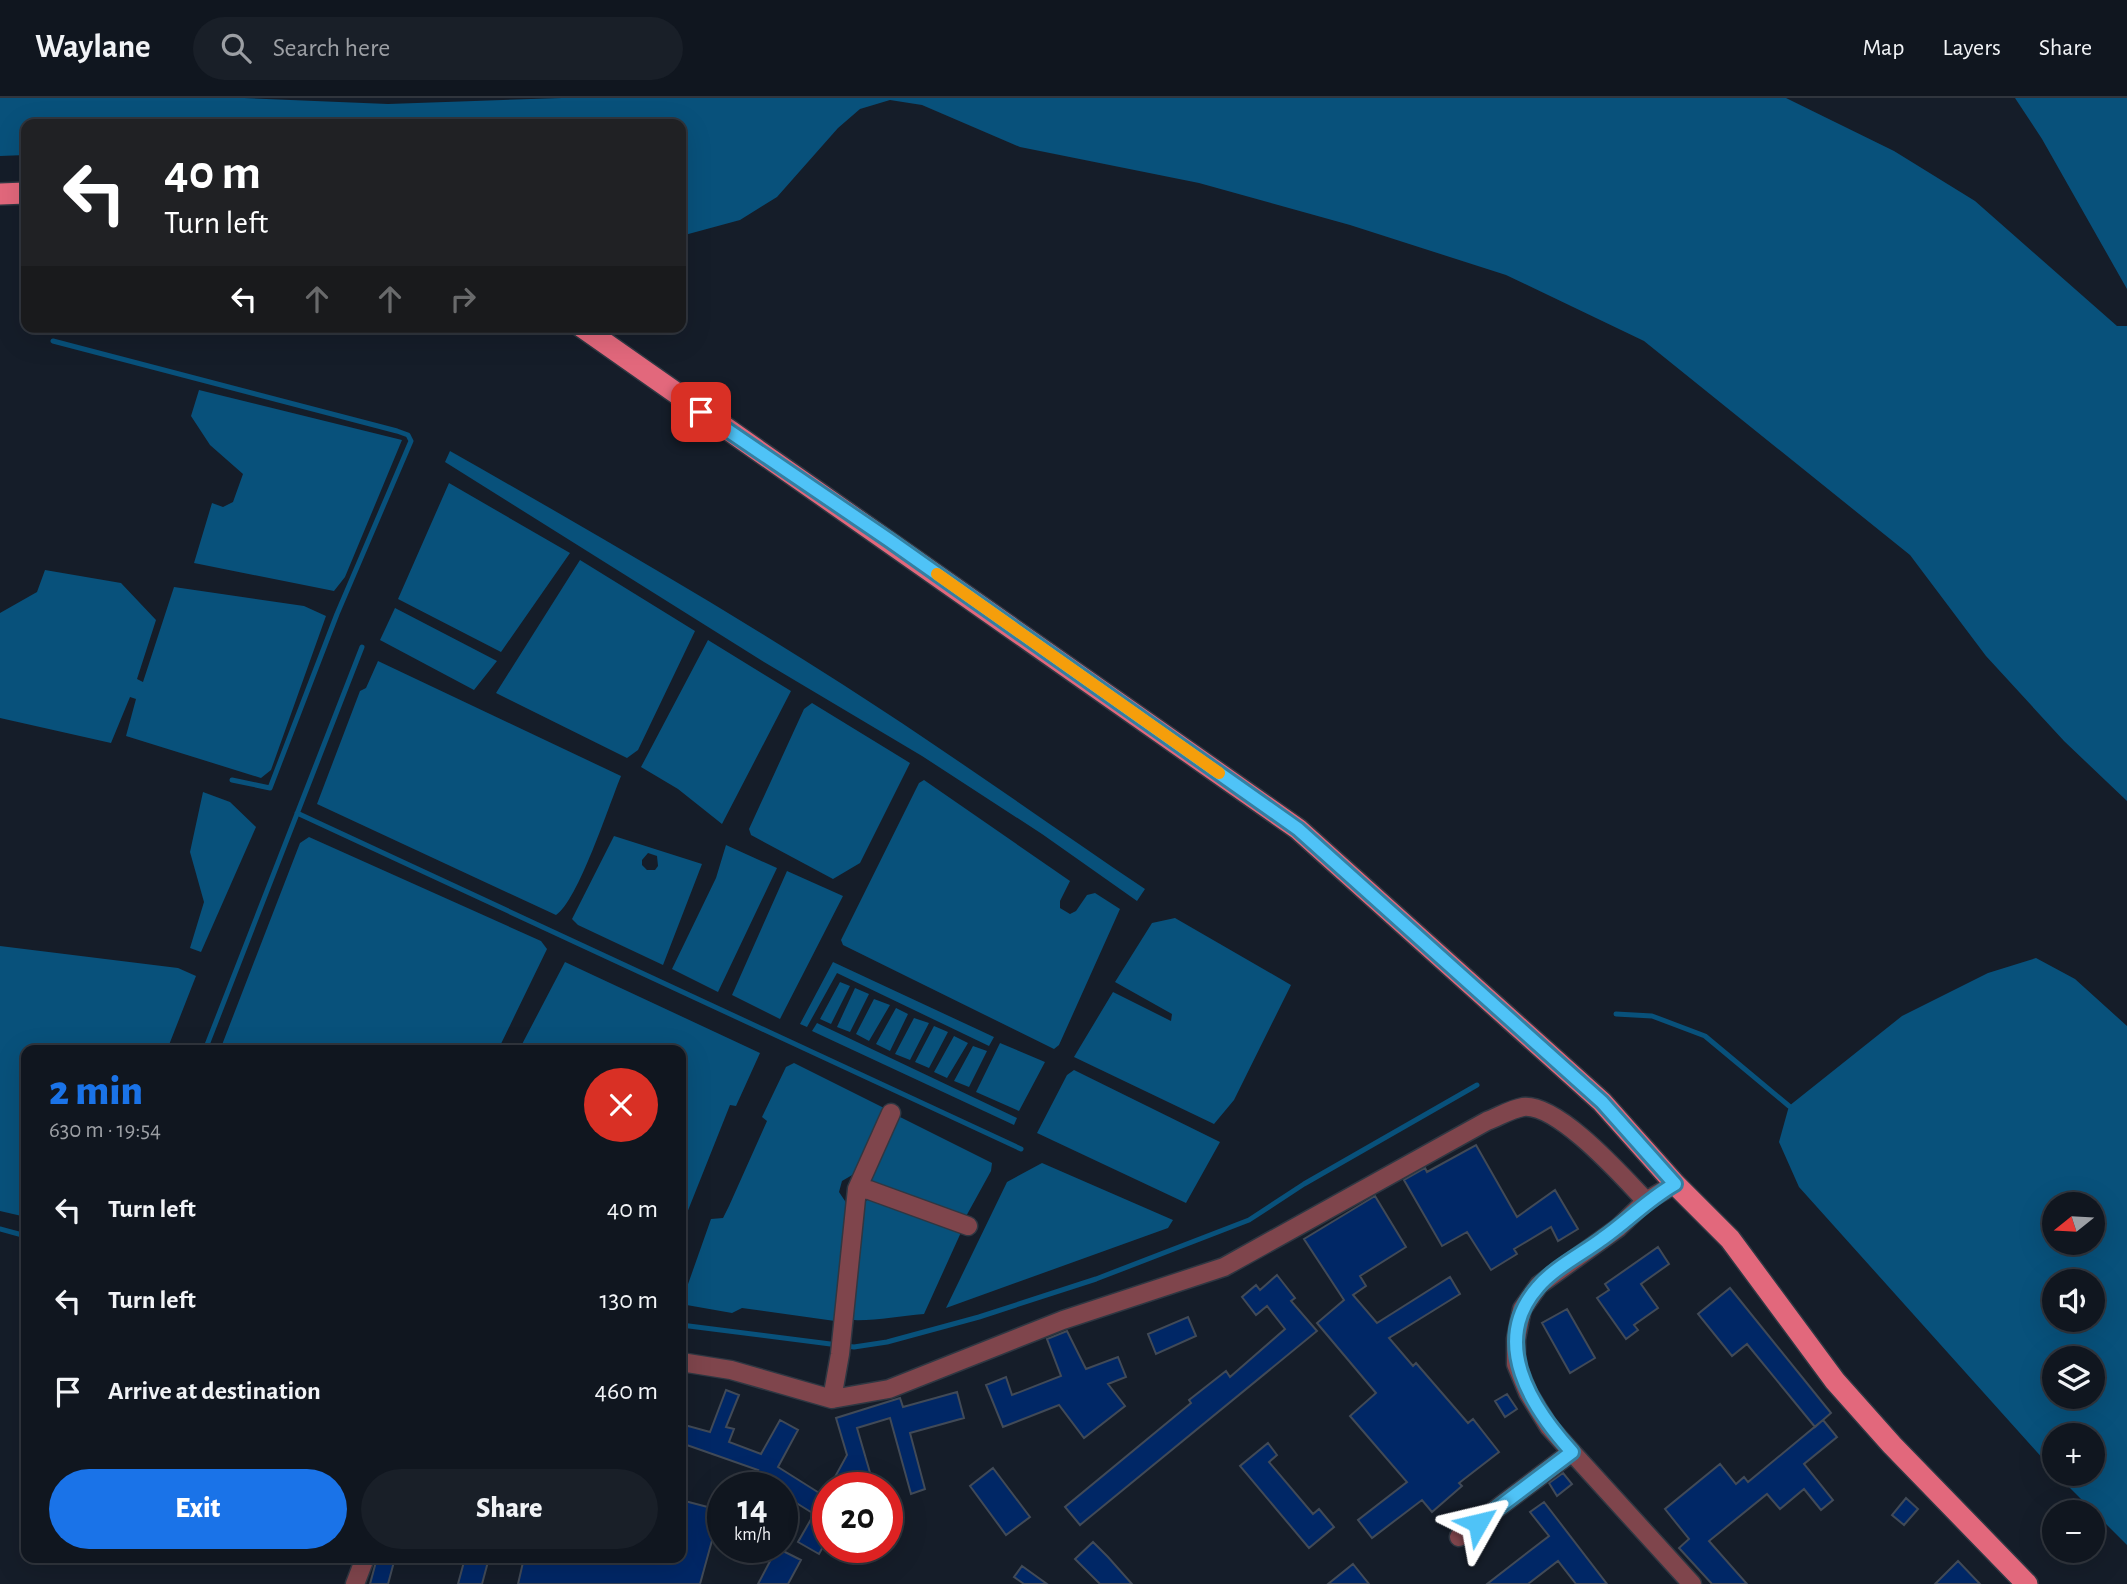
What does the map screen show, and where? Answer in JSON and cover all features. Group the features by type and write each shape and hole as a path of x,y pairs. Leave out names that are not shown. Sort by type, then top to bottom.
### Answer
{"main road":[{"path":"0,194 21,193"},
{"path":"591,333 1298,829 1602,1102 1675,1184 1730,1239 1835,1381 1892,1445 2028,1584"}],"street":[{"path":"686,1363 730,1370 832,1399 889,1389 1063,1320 1224,1267 1487,1121 1524,1107 1548,1115 1591,1142 1646,1201"},
{"path":"832,1399 841,1345 857,1189 891,1113"},
{"path":"1675,1184 1646,1201 1618,1228 1539,1285 1522,1309 1516,1339 1516,1364 1528,1393 1549,1427 1692,1584"},
{"path":"857,1189 968,1226"},
{"path":"1459,1537 1572,1452"},
{"path":"355,1584 363,1563"}],"water":[{"path":"0,98 244,98 388,104 562,98 1786,98 1894,151 1975,201 2117,326 2127,326 2127,801 2064,741 1986,656 1910,555 1644,341 1506,275 1350,225 1199,183 1020,147 922,105 890,100 860,109 838,128 777,197 740,220 686,235 686,119 21,119 21,155 0,156"},
{"path":"2015,98 2127,98 2127,289 2042,139"},
{"path":"199,390 402,440 345,577 334,591 194,563 212,503 223,507 233,502 243,474 210,445 191,416"},
{"path":"450,451 648,565 842,684 1145,889 1137,901 1042,834 922,756 764,662 445,462"},
{"path":"449,483 570,553 501,652 398,599"},
{"path":"580,560 695,631 638,750 627,758 496,693"},
{"path":"45,570 121,583 156,620 137,679 143,682 174,587 304,606 326,616 271,770 261,778 126,736 136,699 130,697 111,743 0,718 0,613 37,592"},
{"path":"395,608 497,661 474,690 380,640"},
{"path":"708,640 791,691 722,824 678,789 641,767"},
{"path":"378,661 621,776 583,873 565,906 556,915 317,804 360,691 366,688"},
{"path":"812,703 910,763 860,863 833,879 751,835 749,829 804,709"},
{"path":"924,780 1070,881 1060,901 1060,908 1070,914 1076,911 1087,895 1095,893 1120,909 1059,1045 1054,1049 843,945 841,940 919,783"},
{"path":"203,792 230,802 256,827 201,952 190,948 204,902 190,852"},
{"path":"614,836 702,864 663,965 578,925 572,919","holes":["648,853 657,856 658,866 655,870 647,870 642,865 642,860"]},
{"path":"309,837 541,941 547,949 500,1045 222,1045 300,843"},
{"path":"726,845 777,868 718,992 672,969 716,878"},
{"path":"787,871 843,896 780,1019 732,995"},
{"path":"1175,918 1291,985 1234,1100 1214,1124 1074,1057 1113,992 1171,1021 1172,1014 1115,982 1152,923"},
{"path":"0,946 178,968 196,976 169,1045 21,1045 21,1216 0,1211"},
{"path":"2036,958 2075,979 2127,1026 2127,1545 2105,1523 2105,1500 2082,1500 2068,1486 2105,1486 2105,1423 2042,1423 2042,1458 1799,1187 1779,1142 1789,1106 1902,1016 1988,973"},
{"path":"565,962 760,1053 736,1106 730,1105 686,1215 686,1045 522,1045"},
{"path":"833,962 994,1037 989,1046 837,973 807,1027 800,1024"},
{"path":"840,982 850,986 831,1024 820,1019"},
{"path":"855,988 869,994 850,1032 837,1027"},
{"path":"874,999 890,1005 869,1041 856,1034"},
{"path":"896,1008 908,1014 890,1051 876,1044"},
{"path":"914,1018 929,1023 910,1060 895,1054"},
{"path":"817,1023 1017,1118 1014,1125 812,1031"},
{"path":"934,1026 948,1032 929,1068 915,1062"},
{"path":"954,1036 968,1043 947,1078 934,1072"},
{"path":"1000,1043 1045,1062 1019,1111 976,1092"},
{"path":"973,1046 987,1051 969,1087 954,1081"},
{"path":"794,1063 888,1110 859,1171 842,1181 839,1192 849,1207 835,1321 742,1308 732,1313 686,1305 686,1290 711,1219 723,1218 767,1121 762,1117 786,1067"},
{"path":"1074,1070 1220,1142 1186,1203 1037,1133 1067,1075"},
{"path":"896,1115 992,1163 991,1171 964,1220 874,1186 870,1174"},
{"path":"1042,1163 1173,1220 1168,1228 946,1308 1007,1182"},
{"path":"872,1195 963,1228 924,1314 851,1320 861,1206"}],"building":[{"path":"1476,1145 1517,1217 1555,1190 1578,1229 1558,1241 1551,1227 1514,1249 1517,1254 1491,1270 1467,1232 1442,1246 1404,1180 1425,1168 1427,1172"},
{"path":"1375,1196 1406,1247 1360,1276 1366,1286 1353,1295 1377,1323 1450,1277 1460,1294 1389,1338 1413,1366 1416,1363 1468,1423 1473,1419 1499,1452 1459,1483 1462,1486 1432,1512 1422,1500 1372,1538 1358,1520 1407,1482 1350,1416 1376,1393 1317,1323 1344,1300 1304,1239"},
{"path":"1658,1247 1669,1264 1641,1284 1658,1308 1634,1325 1638,1330 1626,1339 1597,1298 1609,1290 1605,1284"},
{"path":"1277,1275 1295,1298 1291,1301 1317,1331 1080,1525 1065,1507 1191,1403 1189,1400 1226,1371 1230,1377 1285,1329 1267,1306 1256,1315 1242,1297 1256,1285 1260,1290"},
{"path":"1730,1288 1831,1413 1815,1427 1747,1344 1732,1356 1698,1314"},
{"path":"1567,1309 1595,1358 1570,1373 1542,1323"},
{"path":"1188,1317 1196,1336 1156,1354 1148,1334"},
{"path":"1067,1331 1086,1369 1118,1357 1126,1377 1108,1384 1125,1406 1084,1438 1059,1405 1003,1427 986,1385 1006,1377 1012,1395 1061,1376 1047,1339"},
{"path":"726,1390 739,1395 726,1427 734,1429 729,1442 761,1454 780,1420 798,1430 778,1467 786,1472 757,1472 758,1470 686,1445 686,1425 710,1432"},
{"path":"957,1392 964,1418 910,1433 925,1489 911,1494 890,1418 857,1428 870,1472 838,1472 847,1455 836,1418 900,1398 903,1407"},
{"path":"1507,1394 1517,1409 1505,1417 1495,1401"},
{"path":"1823,1420 1837,1437 1804,1464 1833,1500 1821,1510 1804,1489 1780,1509 1767,1494 1709,1541 1747,1584 1712,1584 1679,1548 1689,1539 1665,1509 1720,1464 1736,1484 1744,1477 1748,1482"},
{"path":"1268,1443 1277,1455 1269,1462 1313,1514 1319,1509 1334,1527 1309,1548 1240,1466"},
{"path":"993,1468 1030,1517 1006,1535 970,1486"},
{"path":"1563,1473 1572,1484 1557,1496 1549,1483"},
{"path":"798,1480 812,1488 812,1513 798,1504"},
{"path":"1906,1498 1918,1509 1904,1525 1892,1515"},
{"path":"686,1501 707,1507 707,1559 700,1584 518,1584 523,1563 686,1563"},
{"path":"1544,1502 1607,1584 1576,1584 1558,1561 1528,1584 1487,1584 1549,1536 1530,1512"},
{"path":"812,1518 812,1550 798,1542"},
{"path":"1093,1542 1132,1584 1100,1584 1075,1559"},
{"path":"798,1558 801,1560 788,1584 758,1584 769,1563 798,1563"},
{"path":"1958,1561 1980,1584 1935,1584"},
{"path":"376,1563 394,1563 388,1584 370,1584"},
{"path":"464,1563 488,1563 482,1584 458,1584"},
{"path":"1353,1564 1369,1584 1328,1584"},
{"path":"1022,1566 1047,1584 1024,1584 1014,1577"}],"waterway":[{"path":"53,341 397,431 408,435 411,441 337,614 270,788 232,780"},
{"path":"207,1045 362,647"},
{"path":"297,813 1021,1149"},
{"path":"1616,1014 1652,1016 1705,1036 1789,1106"},
{"path":"686,1326 854,1347 887,1342 979,1317 1096,1279 1249,1220 1304,1184 1477,1085"},
{"path":"0,1229 21,1235"}],"slow traffic":[{"path":"937,574 1219,773"}],"route":[{"path":"701,412 889,540 1298,829 1456,968 1602,1102 1675,1184 1646,1201 1618,1228 1539,1285 1522,1309 1516,1339 1516,1364 1528,1393 1549,1427 1572,1452 1478,1523"}]}
